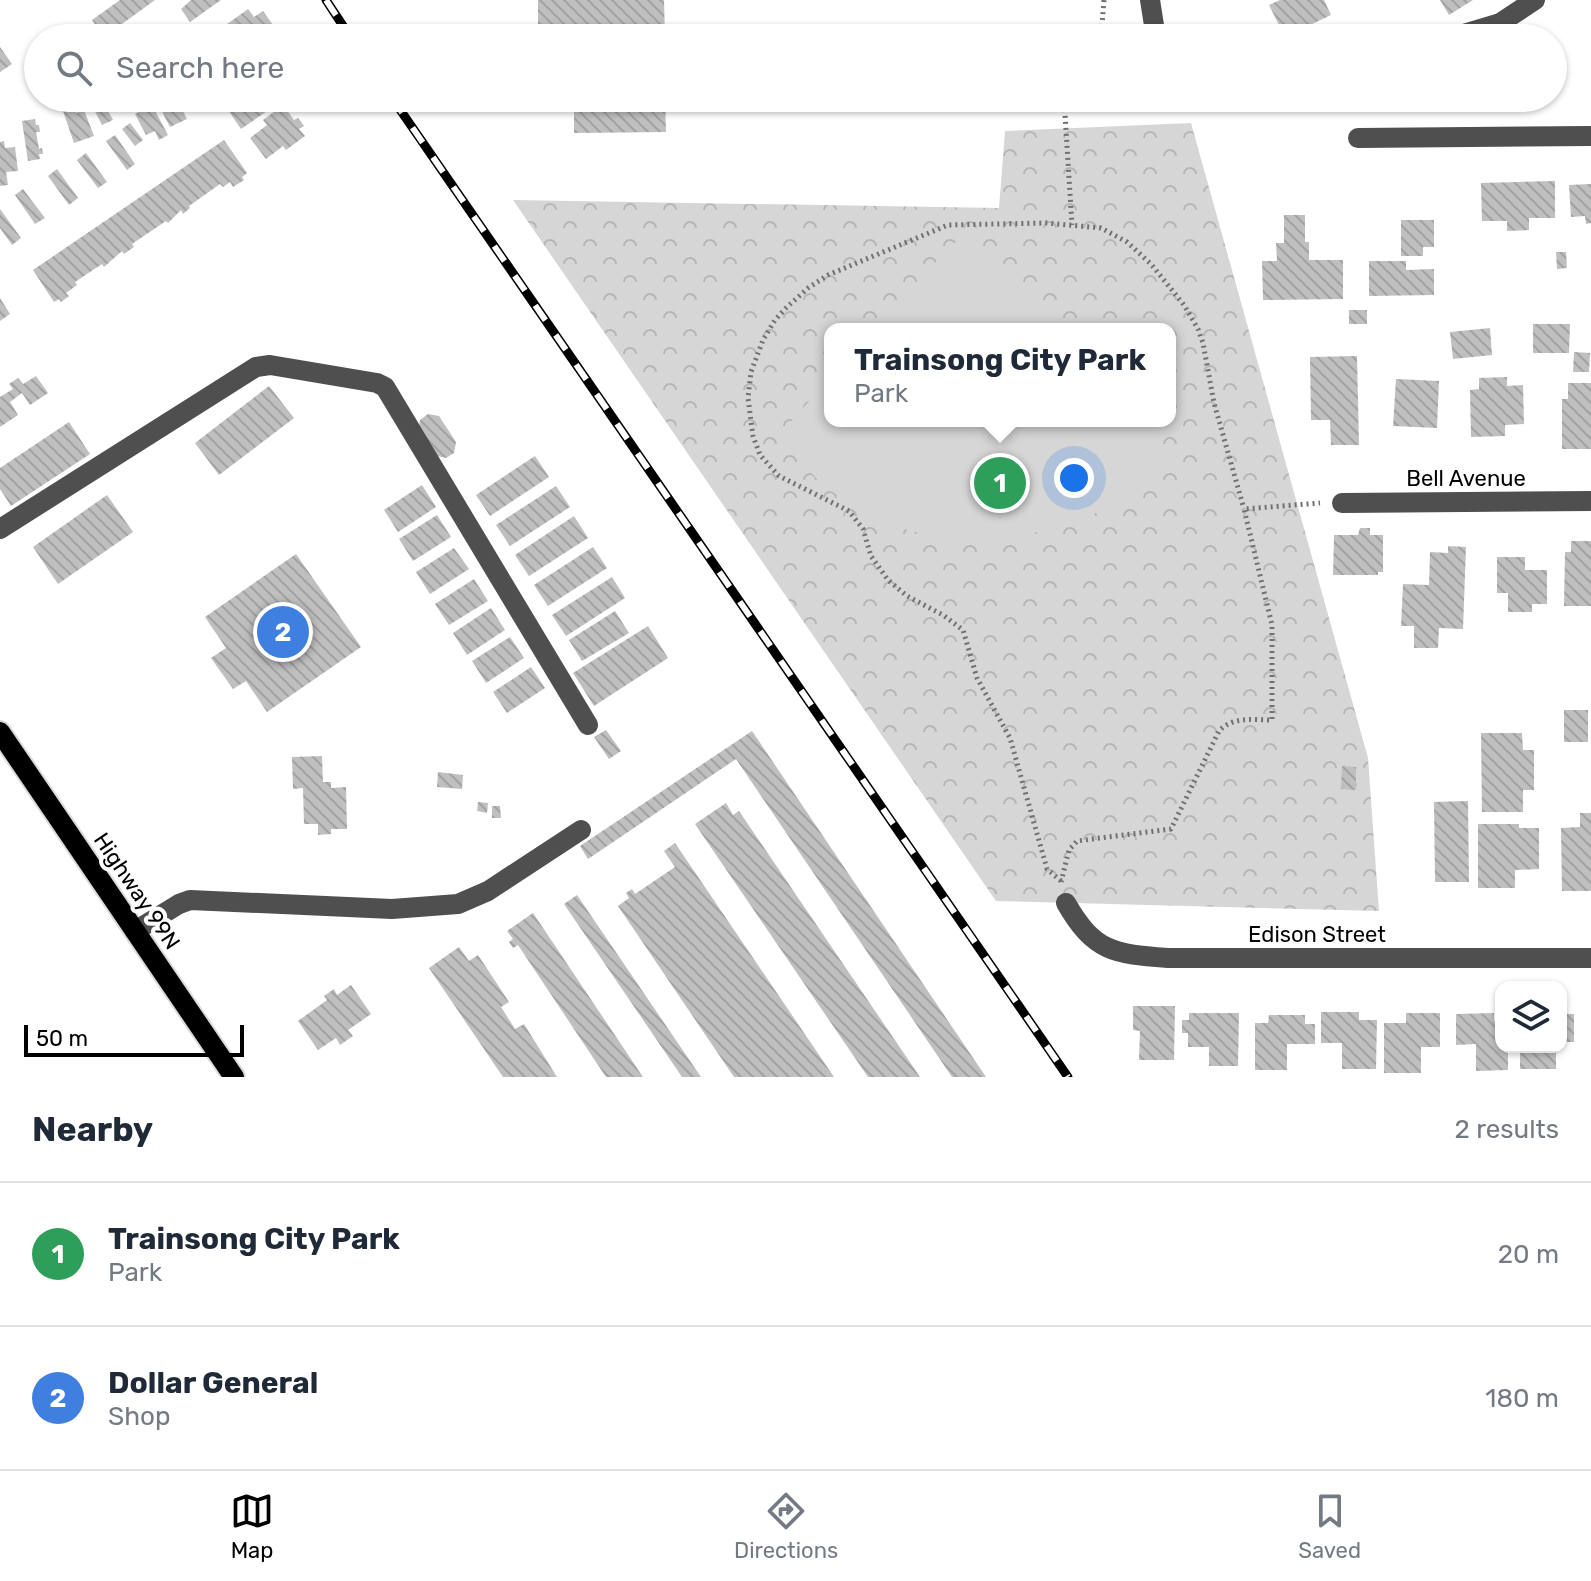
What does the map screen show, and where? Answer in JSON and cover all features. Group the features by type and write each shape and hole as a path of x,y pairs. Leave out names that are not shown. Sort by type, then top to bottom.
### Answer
{"main road":[{"name":"Highway 99N","path":"0,732 234,1077"}],"street":[{"path":"1150,0 1154,24"},
{"path":"1497,24 1535,0"},
{"path":"1358,138 1591,136"},
{"path":"0,529 256,367 270,365 377,383 385,387 588,725"},
{"name":"Bell Avenue","path":"1342,503 1591,501"},
{"path":"135,931 190,900 392,909 458,904 488,891 581,830"},
{"name":"Edison Street","path":"1066,903 1090,938 1108,949 1131,955 1168,958 1591,958"}],"path":[{"path":"1102,24 1104,0"},
{"path":"1065,112 1072,225"},
{"path":"1061,881 1047,869 1010,738 977,678 963,630 943,615 907,596 888,580 871,556 863,529 849,511 779,476 760,455 753,436 748,398 755,356 775,320 808,288 828,275 948,225 1072,225 1101,228 1127,242 1151,264 1184,305 1203,343 1214,403 1272,625 1272,720 1238,720 1224,725 1171,829 1077,841 1069,850 1061,881 1066,903"},
{"path":"1244,509 1342,503"}],"green space":[{"path":"1191,123 1368,758 1379,911 996,901 513,200 999,208 1005,131"},
{"path":"980,242 1049,323 880,323 953,243"},
{"path":"824,385 824,427 1138,427 1163,456 1129,489 1094,514 1002,543 950,541 889,525 824,487 778,436"}],"building":[{"path":"120,0 155,0 122,24 95,24 92,20"},
{"path":"191,0 221,0 190,22 181,9"},
{"path":"538,0 664,0 665,24 538,24"},
{"path":"1280,0 1324,0 1331,15 1312,24 1278,24 1269,5"},
{"path":"1440,0 1473,0 1449,15"},
{"path":"248,9 254,17 263,11 272,24 227,24"},
{"path":"0,47 12,64 0,72"},
{"path":"63,112 85,112 94,136 74,143"},
{"path":"95,112 109,112 113,120 102,125"},
{"path":"156,112 168,135 159,140 155,131 146,135 135,114"},
{"path":"162,112 183,112 187,119 170,127"},
{"path":"229,112 266,112 241,129"},
{"path":"274,112 288,112 304,126 299,129 305,136 286,150 283,146 266,159 250,138 267,125 263,120"},
{"path":"574,112 665,112 666,132 574,133"},
{"path":"35,119 40,132 36,132 39,149 42,148 43,154 39,154 40,159 28,161 22,121"},
{"path":"130,123 143,140 135,146 122,129"},
{"path":"115,135 135,164 127,170 106,141"},
{"path":"224,140 247,173 242,177 244,180 233,187 230,182 223,187 220,184 189,206 183,214 181,210 168,223 166,221 132,244 134,247 124,254 122,251 104,267 102,264 75,282 77,285 66,293 69,296 61,302 59,299 54,302 33,270"},
{"path":"4,141 5,148 15,147 18,171 6,172 8,185 0,186 0,142"},
{"path":"86,153 107,182 98,188 77,160"},
{"path":"57,169 78,198 69,205 48,176"},
{"path":"1555,181 1555,218 1529,218 1529,230 1507,231 1507,221 1482,221 1481,183"},
{"path":"1591,184 1591,223 1586,224 1585,216 1571,217 1569,185"},
{"path":"23,189 45,218 35,224 15,195"},
{"path":"0,209 21,238 12,245 0,228"},
{"path":"1284,215 1305,215 1309,260 1343,260 1343,299 1263,300 1262,261 1277,261 1276,243 1284,243"},
{"path":"1401,220 1434,220 1434,247 1423,247 1423,256 1401,256"},
{"path":"1556,252 1566,252 1567,268 1557,269"},
{"path":"1369,261 1406,261 1406,270 1434,269 1434,295 1369,296"},
{"path":"0,298 10,314 0,321"},
{"path":"1349,310 1367,310 1367,324 1349,324"},
{"path":"1533,324 1570,324 1569,353 1533,353"},
{"path":"1490,328 1492,355 1453,359 1450,332"},
{"path":"1574,352 1590,353 1589,372 1573,372"},
{"path":"1357,356 1359,445 1331,445 1330,420 1311,420 1310,357"},
{"path":"36,376 48,393 30,405 22,393 10,402 18,415 0,427 0,397 13,389 9,384 18,378 23,384"},
{"path":"1507,377 1507,386 1523,385 1524,424 1505,425 1505,436 1471,437 1470,390 1479,389 1479,378"},
{"path":"1396,379 1439,381 1437,428 1393,426"},
{"path":"1568,383 1591,383 1591,449 1562,449 1562,399 1568,399"},
{"path":"269,386 294,418 219,475 195,443"},
{"path":"428,414 439,416 456,442 454,453 446,458 437,456 418,432 420,420"},
{"path":"69,422 90,454 11,506 0,489 0,468"},
{"path":"535,456 549,477 490,516 476,495"},
{"path":"422,485 436,507 398,532 384,510"},
{"path":"556,486 570,507 510,546 496,525"},
{"path":"107,495 133,532 58,584 33,547"},
{"path":"437,515 451,537 413,561 399,539"},
{"path":"574,516 588,538 529,576 515,555"},
{"path":"1360,528 1370,528 1370,535 1383,535 1383,572 1378,572 1378,575 1333,575 1334,535 1358,535"},
{"path":"1571,541 1591,541 1591,606 1564,606 1565,552 1571,552"},
{"path":"1448,546 1466,547 1463,629 1439,628 1438,648 1414,648 1414,626 1401,626 1403,584 1429,585 1430,552 1448,553"},
{"path":"593,547 607,568 548,606 534,585"},
{"path":"454,548 469,569 430,594 416,572"},
{"path":"296,554 361,647 267,712 246,681 233,689 211,658 226,648 205,617"},
{"path":"1497,557 1525,557 1525,570 1547,570 1547,604 1532,604 1532,612 1508,612 1508,593 1497,593"},
{"path":"612,577 625,598 566,636 552,615"},
{"path":"474,579 488,601 449,625 435,604"},
{"path":"491,608 505,630 467,655 453,633"},
{"path":"615,611 629,633 582,661 569,640"},
{"path":"648,626 668,658 594,706 573,673"},
{"path":"510,637 524,658 486,683 472,661"},
{"path":"531,667 545,688 507,713 493,692"},
{"path":"1564,710 1588,710 1588,742 1564,742"},
{"path":"606,730 621,751 609,759 594,737"},
{"path":"752,731 986,1077 952,1077 736,759 588,859 580,846"},
{"path":"1481,733 1522,733 1523,750 1534,750 1534,790 1523,790 1523,812 1482,812"},
{"path":"322,756 323,782 331,782 331,788 346,787 347,829 331,829 331,834 318,835 318,824 304,824 303,788 293,789 292,757"},
{"path":"1342,766 1356,767 1356,790 1341,789"},
{"path":"438,772 463,775 462,789 437,787"},
{"path":"1468,801 1469,882 1435,882 1434,802"},
{"path":"478,802 488,803 487,813 477,811"},
{"path":"726,803 733,815 739,811 920,1077 868,1077 695,824"},
{"path":"492,806 500,806 501,818 492,818"},
{"path":"1580,813 1591,813 1591,891 1562,891 1561,828 1580,827"},
{"path":"1478,824 1519,824 1519,828 1539,828 1539,869 1515,870 1515,888 1478,888"},
{"path":"675,843 834,1077 734,1077 618,906 629,898 626,893 632,889 635,894 675,867 664,851"},
{"path":"577,895 701,1077 682,1077 564,904"},
{"path":"533,913 643,1077 606,1077 518,945 513,948 509,942 513,939 507,931"},
{"path":"459,947 469,961 478,955 509,1002 501,1007 515,1029 524,1024 557,1077 503,1077 429,968"},
{"path":"351,985 371,1014 348,1030 353,1036 340,1045 336,1038 318,1050 298,1021 327,1000 324,996 334,989 337,995"},
{"path":"1133,1006 1175,1006 1174,1060 1139,1060 1140,1031 1133,1030"},
{"path":"1321,1012 1359,1012 1359,1020 1377,1020 1376,1069 1342,1069 1342,1043 1321,1043"},
{"path":"1189,1013 1239,1013 1238,1066 1209,1066 1209,1047 1188,1047 1188,1033 1182,1033 1182,1020 1189,1020"},
{"path":"1406,1013 1440,1013 1440,1047 1421,1047 1421,1073 1384,1073 1384,1023 1406,1023"},
{"path":"1494,1013 1495,1053 1508,1053 1508,1070 1476,1071 1476,1044 1456,1045 1456,1014"},
{"path":"1567,1014 1574,1014 1574,1042 1567,1042"},
{"path":"1269,1015 1305,1015 1305,1024 1315,1024 1315,1044 1287,1044 1287,1070 1255,1070 1255,1023 1268,1023"},
{"path":"1520,1053 1556,1053 1556,1069 1520,1069"}],"railway":[{"path":"326,0 342,24"},
{"path":"402,112 1068,1077"}],"place":[{"name":"Trainsong City Park","path":"1000,483"},
{"name":"Dollar General","path":"283,632"}]}
